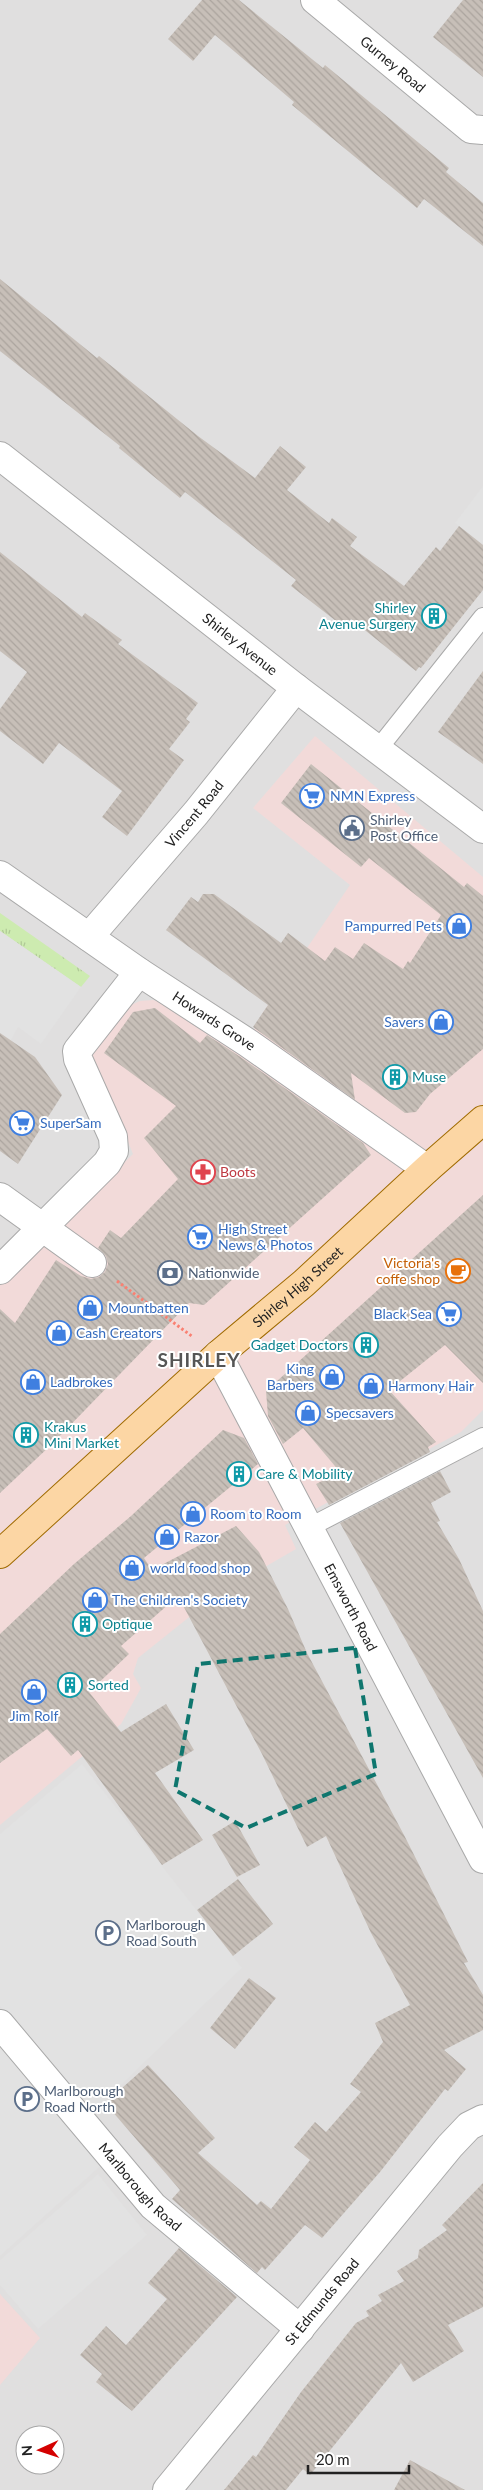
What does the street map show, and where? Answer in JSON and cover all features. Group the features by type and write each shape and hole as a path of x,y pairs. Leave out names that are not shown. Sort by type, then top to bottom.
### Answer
{"main road":[{"name":"Shirley High Street","path":"0,1554 218,1355 304,1283 426,1169 483,1120"}],"street":[{"name":"Gurney Road","path":"315,0 477,130"},
{"name":"Shirley Avenue","path":"0,456 296,688 483,829"},
{"name":"Vincent Road","path":"89,937 196,812 296,688"},
{"name":"Howards Grove","path":"0,875 139,972 248,1042 426,1169"},
{"path":"0,1270 107,1163 114,1151 113,1136 78,1058 77,1051 139,972"},
{"path":"0,1196 92,1263"},
{"name":"Emsworth Road","path":"218,1355 483,1859"},
{"name":"Marlborough Road","path":"0,2024 152,2206 300,2329"},
{"name":"St Edmunds Road","path":"167,2490 450,2146 469,2126 483,2119"}],"lane":[{"path":"378,749 483,617"},
{"path":"308,1528 483,1438"}],"path":[{"path":"92,1263 218,1355"}],"highlighted area":[{"path":"355,1648 376,1774 246,1828 175,1790 198,1664"}],"shaded area":[{"path":"0,0 483,0 483,2490 0,2490"},
{"path":"483,486 483,545 455,523"},
{"path":"315,736 483,877 483,1410 461,1432 285,1525 296,1549 218,1594 138,1658 133,1674 141,1688 121,1724 0,1825 0,1285 133,1154 90,1051 131,1005 140,1001 153,1000 166,1003 244,1049 262,1014 350,885 253,808"},
{"path":"0,931 81,987 41,1044 18,1027 11,1040 0,1033"},
{"name":"Marlborough Road South","path":"82,1764 242,1968 90,2115 0,2006 0,1834"},
{"name":"Marlborough Road North","path":"0,2036 106,2161 0,2256"},
{"path":"98,2174 147,2235 38,2329 0,2285 0,2260"},
{"path":"0,2294 40,2338 0,2385"}],"green space":[{"path":"0,913 90,976 81,987 0,931"}],"building":[{"path":"202,0 239,0 323,68 325,65 449,168 446,172 483,203 483,246 424,199 417,208 292,105 294,102 215,35 193,61 168,39"},
{"path":"463,0 483,0 483,77 433,37"},
{"path":"0,279 97,358 99,356 198,436 255,478 280,446 306,467 287,490 329,523 332,518 357,537 350,546 404,586 436,547 440,551 459,526 483,545 483,590 421,668 419,667 416,671 351,619 345,628 291,586 296,580 185,492 180,498 119,448 120,446 0,351"},
{"path":"0,552 82,617 85,613 122,640 118,644 198,703 186,719 190,722 169,749 184,760 127,836 102,817 122,791 59,743 43,764 0,731 0,709 27,672 0,651"},
{"path":"483,671 483,764 438,732"},
{"path":"311,764 464,887 467,883 483,896 483,1049 430,1094 416,1112 405,1113 351,1073 355,1100 253,1027 268,1005 166,930 191,897 198,902 203,894 214,894 281,943 288,933 325,961 335,947 353,959 364,943 403,969 408,961 410,963 441,915 369,858 361,867 281,803"},
{"path":"155,1008 200,1043 207,1035 239,1056 363,1143 371,1155 204,1305 189,1303 51,1445 0,1493 0,1309 15,1323 56,1260 81,1276 91,1279 99,1277 105,1272 108,1264 106,1256 98,1248 110,1230 121,1238 178,1179 144,1138 176,1106 104,1053 133,1012"},
{"name":"SuperSam","path":"0,1033 35,1057 62,1095 18,1164 0,1151"},
{"path":"483,1195 483,1383 445,1345 389,1390 436,1442 428,1447 430,1452 329,1505 316,1484 340,1472 303,1428 283,1444 268,1416 266,1391"},
{"path":"223,1430 244,1438 258,1464 144,1558 152,1570 236,1526 259,1552 288,1609 307,1653 404,1835 468,1962 464,1963 483,1995 483,2030 444,2050 466,2069 448,2091 445,2089 380,2172 322,2238 305,2225 265,2270 262,2267 257,2273 172,2199 180,2190 105,2103 148,2065 215,2138 198,2153 257,2205 261,2201 271,2209 310,2160 294,2147 315,2122 326,2132 361,2092 350,2084 383,2042 375,2023 410,2005 371,1933 326,1836 307,1847 262,1754 178,1596 121,1646 129,1654 89,1692 121,1732 166,1704 194,1750 155,1773 203,1840 162,1865 78,1750 71,1756 47,1729 0,1763 0,1634 74,1564 131,1516"},
{"path":"440,1471 451,1492 431,1503 440,1521 437,1522 459,1559 483,1611 483,1778 340,1523"},
{"path":"235,1821 260,1865 237,1877 212,1835"},
{"path":"238,1879 273,1924 233,1956 197,1910"},
{"path":"249,1978 276,1998 235,2049 210,2028"},
{"path":"483,2183 483,2307 448,2325 464,2351 413,2382 401,2363 310,2475 303,2469 286,2490 224,2490 253,2455 256,2457 301,2392 356,2323 369,2316 366,2311 382,2301 378,2295 404,2281 397,2271 418,2258 419,2250 447,2230 442,2225"},
{"path":"179,2248 237,2297 132,2411 96,2382 102,2374 80,2355 106,2326 126,2345 167,2299 148,2283"},
{"path":"410,2460 465,2490 394,2490"}],"place":[{"name":"Shirley Avenue Surgery","path":"434,616"},
{"name":"NMN Express","path":"312,796"},
{"name":"Shirley Post Office","path":"352,828"},
{"name":"Pampurred Pets","path":"459,926"},
{"name":"Savers","path":"441,1022"},
{"name":"Muse","path":"395,1077"},
{"name":"SuperSam","path":"22,1123"},
{"name":"Boots","path":"203,1172"},
{"name":"High Street News & Photos","path":"200,1237"},
{"name":"Victoria's coffe shop","path":"458,1271"},
{"name":"Nationwide","path":"170,1273"},
{"name":"Mountbatten","path":"90,1308"},
{"name":"Black Sea","path":"449,1314"},
{"name":"Cash Creators","path":"59,1333"},
{"name":"Gadget Doctors","path":"366,1345"},
{"name":"King Barbers","path":"332,1377"},
{"name":"Ladbrokes","path":"33,1382"},
{"name":"Harmony Hair","path":"371,1386"},
{"name":"Specsavers","path":"308,1413"},
{"name":"Krakus Mini Market","path":"26,1435"},
{"name":"Care & Mobility","path":"239,1474"},
{"name":"Room to Room","path":"193,1514"},
{"name":"Razor","path":"167,1537"},
{"name":"world food shop","path":"132,1568"},
{"name":"The Children's Society","path":"95,1600"},
{"name":"Optique","path":"85,1624"},
{"name":"Sorted","path":"70,1685"},
{"name":"Jim Rolf","path":"34,1692"},
{"name":"Marlborough Road South","path":"108,1933"},
{"name":"Marlborough Road North","path":"27,2099"}],"district":[{"name":"SHIRLEY","path":"199,1360"}]}
